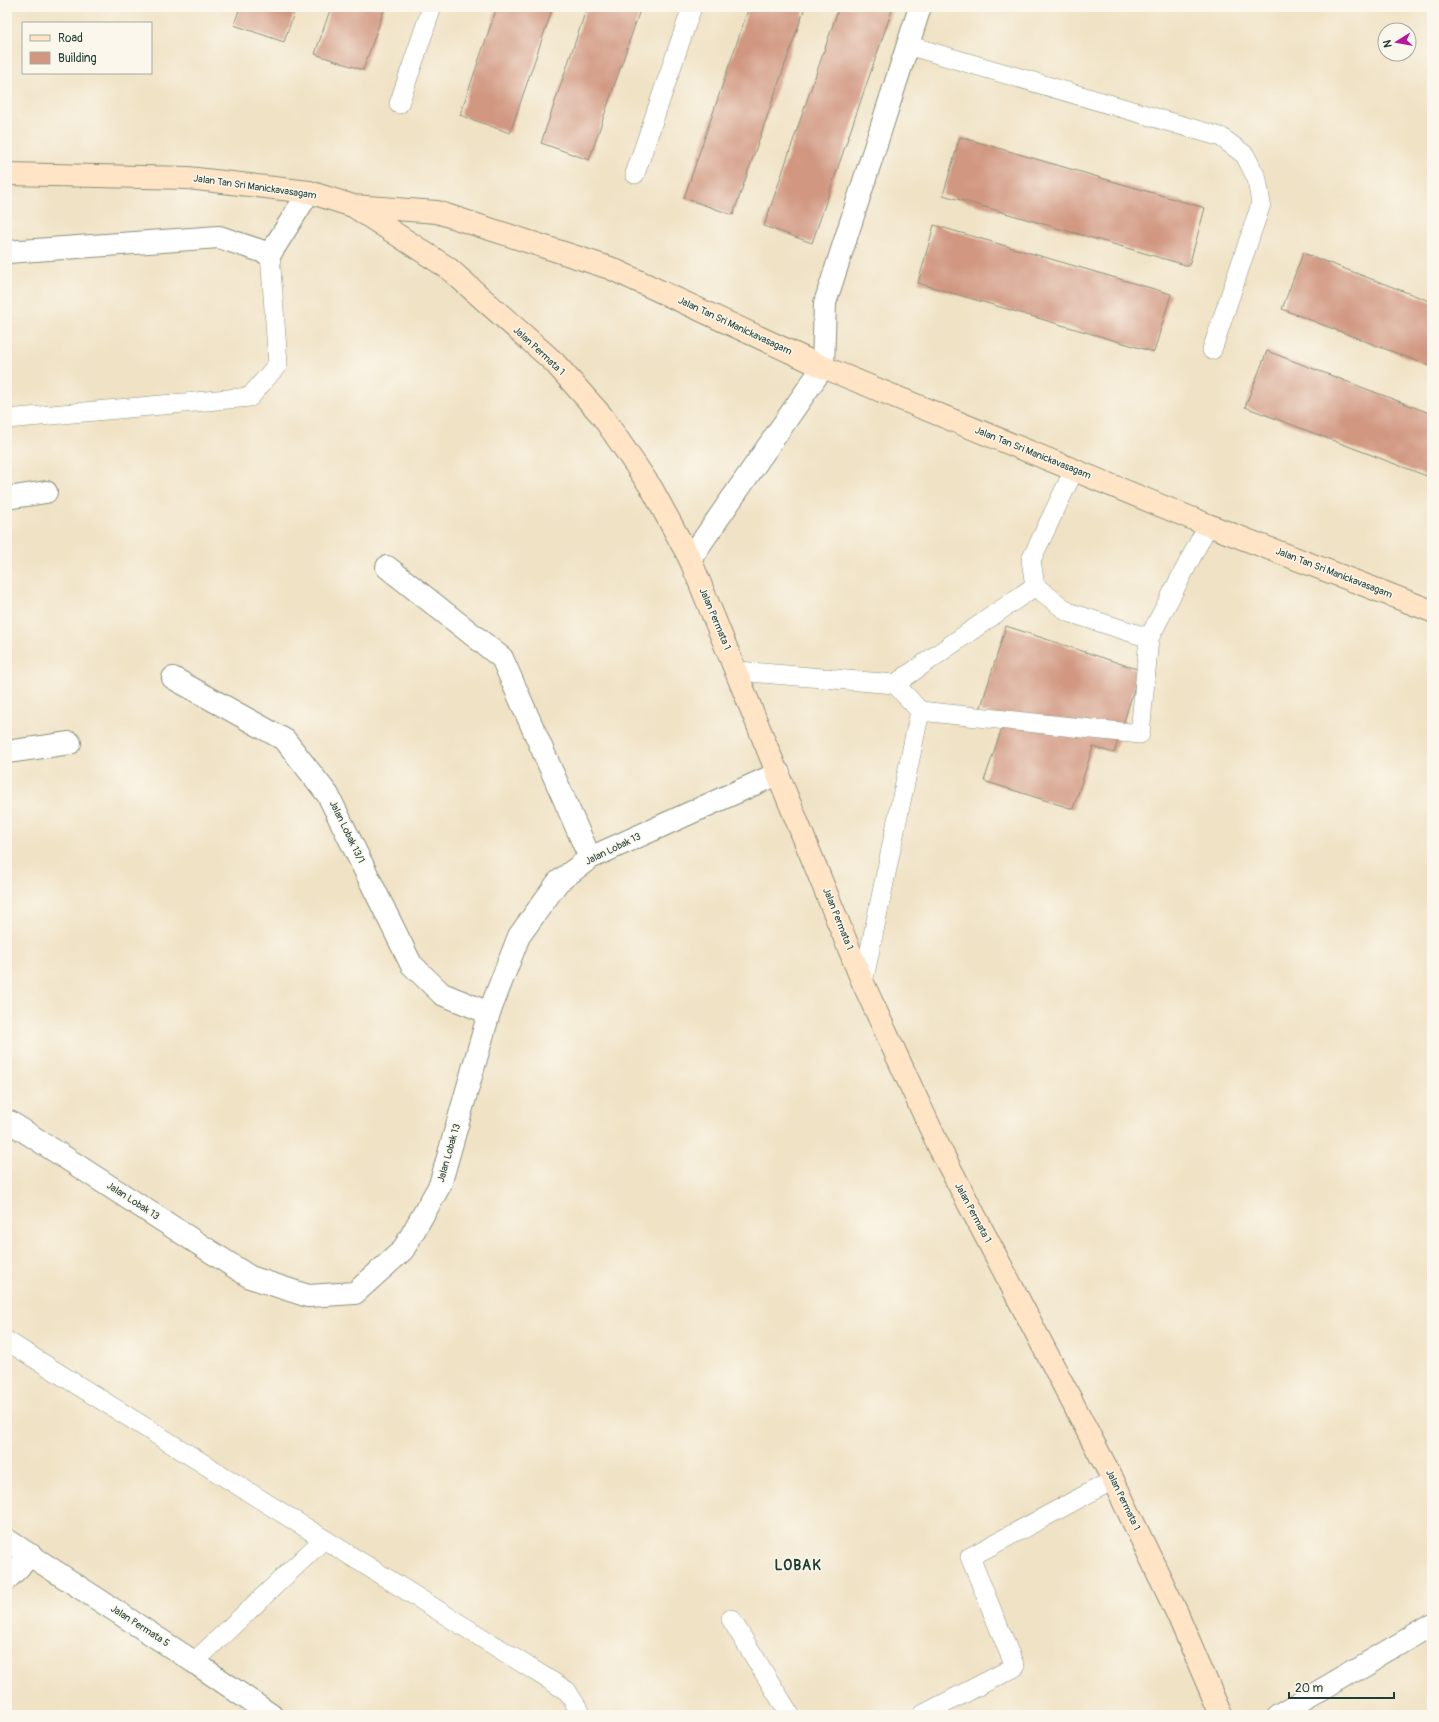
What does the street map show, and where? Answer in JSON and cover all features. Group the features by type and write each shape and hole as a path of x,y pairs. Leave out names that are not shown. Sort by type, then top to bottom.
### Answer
{"main road":[{"name":"Jalan Tan Sri Manickavasagam","path":"7,174 188,178 309,192 353,206 437,212 610,268 822,366 1208,525 1432,611"},
{"name":"Jalan Permata 1","path":"353,206 448,268 554,362 602,416 652,489 690,559 779,773 863,983 940,1149 1113,1480 1177,1613 1222,1715"}],"street":[{"path":"690,559 822,366 825,303 920,7"},
{"path":"7,252 219,237 270,254 309,192"},
{"path":"7,498 46,492"},
{"path":"387,567 502,658 590,858"},
{"name":"Jalan Lobak 13/1","path":"173,678 285,740 328,795 411,964 442,994 489,1013"},
{"path":"7,752 70,743"},
{"name":"Jalan Lobak 13","path":"10,1122 250,1277 308,1296 355,1292 403,1250 440,1185 489,1013 519,936 558,882 590,858 779,773"},
{"name":"Jalan Permata 5","path":"7,1540 194,1662 271,1715"},
{"path":"7,1579 31,1555"},
{"path":"1279,1715 1432,1625"}],"lane":[{"path":"399,104 432,7"},
{"path":"635,174 692,7"},
{"path":"908,45 1222,137 1245,155 1257,179 1261,204 1212,350"},
{"path":"7,419 250,397 278,364 270,254"},
{"path":"1074,470 1031,560 1035,586 1068,612 1149,638"},
{"path":"895,684 920,711 1140,734 1149,638 1208,525"},
{"path":"737,672 895,684 1035,586"},
{"path":"863,983 920,711"},
{"path":"7,1341 568,1691 582,1715"},
{"path":"922,1715 1015,1667 970,1557 1113,1480"},
{"path":"194,1662 324,1539"},
{"path":"731,1619 790,1715"}],"building":[{"path":"240,7 296,7 284,42 234,25"},
{"path":"331,7 385,7 363,70 315,54"},
{"path":"497,7 553,7 510,133 460,115"},
{"path":"587,7 641,7 589,160 541,143"},
{"path":"749,7 805,7 733,215 684,198"},
{"path":"839,7 893,7 812,243 764,226"},
{"path":"960,137 1205,208 1189,266 943,195"},
{"path":"934,225 1171,294 1154,352 918,283"},
{"path":"1303,253 1432,302 1432,367 1282,309"},
{"path":"1267,351 1432,414 1432,478 1245,407"},
{"path":"1006,626 1140,670 1114,753 1093,747 1073,809 984,781 1005,719 980,710"}],"district":[{"name":"LOBAK","path":"798,1565"}]}
